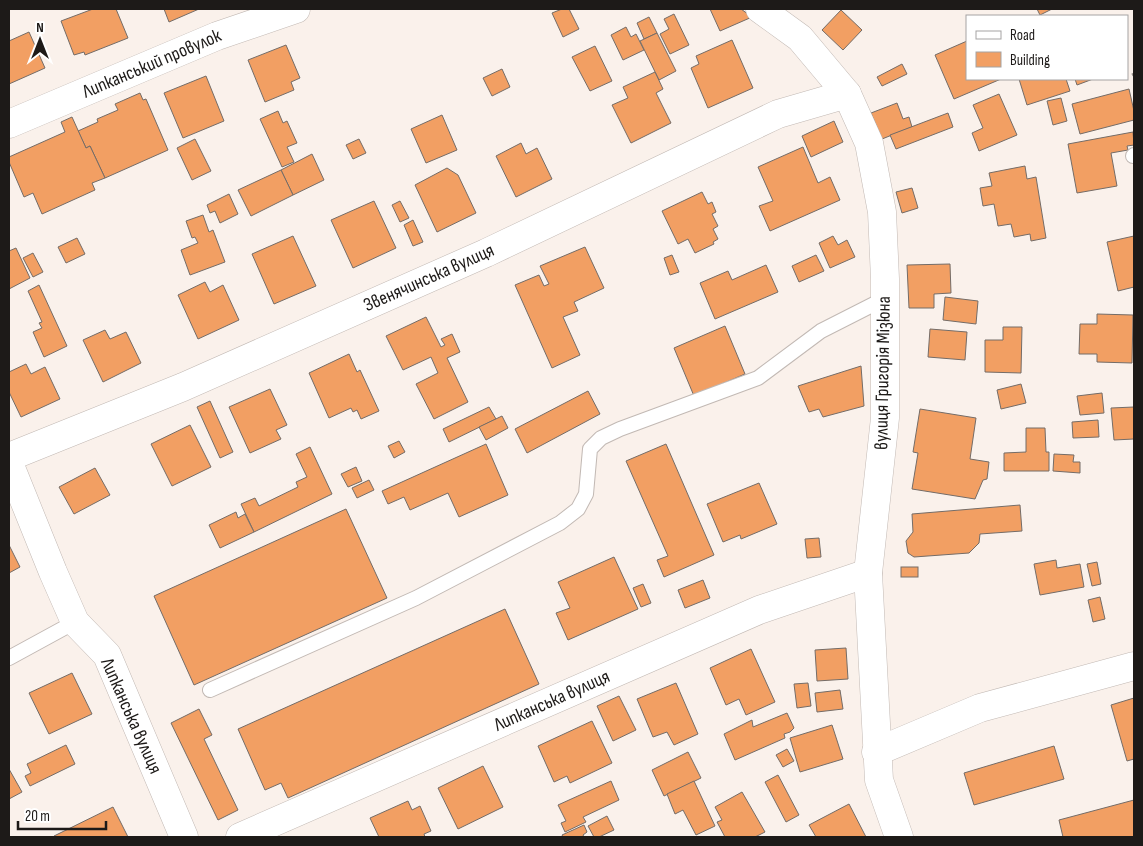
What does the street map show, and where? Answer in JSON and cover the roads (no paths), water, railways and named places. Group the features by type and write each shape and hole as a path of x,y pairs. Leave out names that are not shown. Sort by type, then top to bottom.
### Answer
{"street":[{"name":"Липканський провулок","path":"9,124 217,36 296,9"},
{"name":"вулиця Григорія Мізюна","path":"760,9 800,38 847,94 869,142 882,212 885,418 868,573 876,752 879,780 899,837"},
{"name":"Звенячинська вулиця","path":"9,457 183,387 486,253 778,114 847,94"},
{"name":"Липканська вулиця","path":"9,463 53,572 76,622 107,655 184,837"},
{"name":"Липканська вулиця","path":"240,837 759,610 868,573"},
{"path":"876,752 980,708 1134,666"}],"lane":[{"path":"210,690 416,598 560,523 578,509 586,494 590,449 600,438 620,428 758,378 821,331 884,299"},
{"path":"9,658 76,622"}]}
